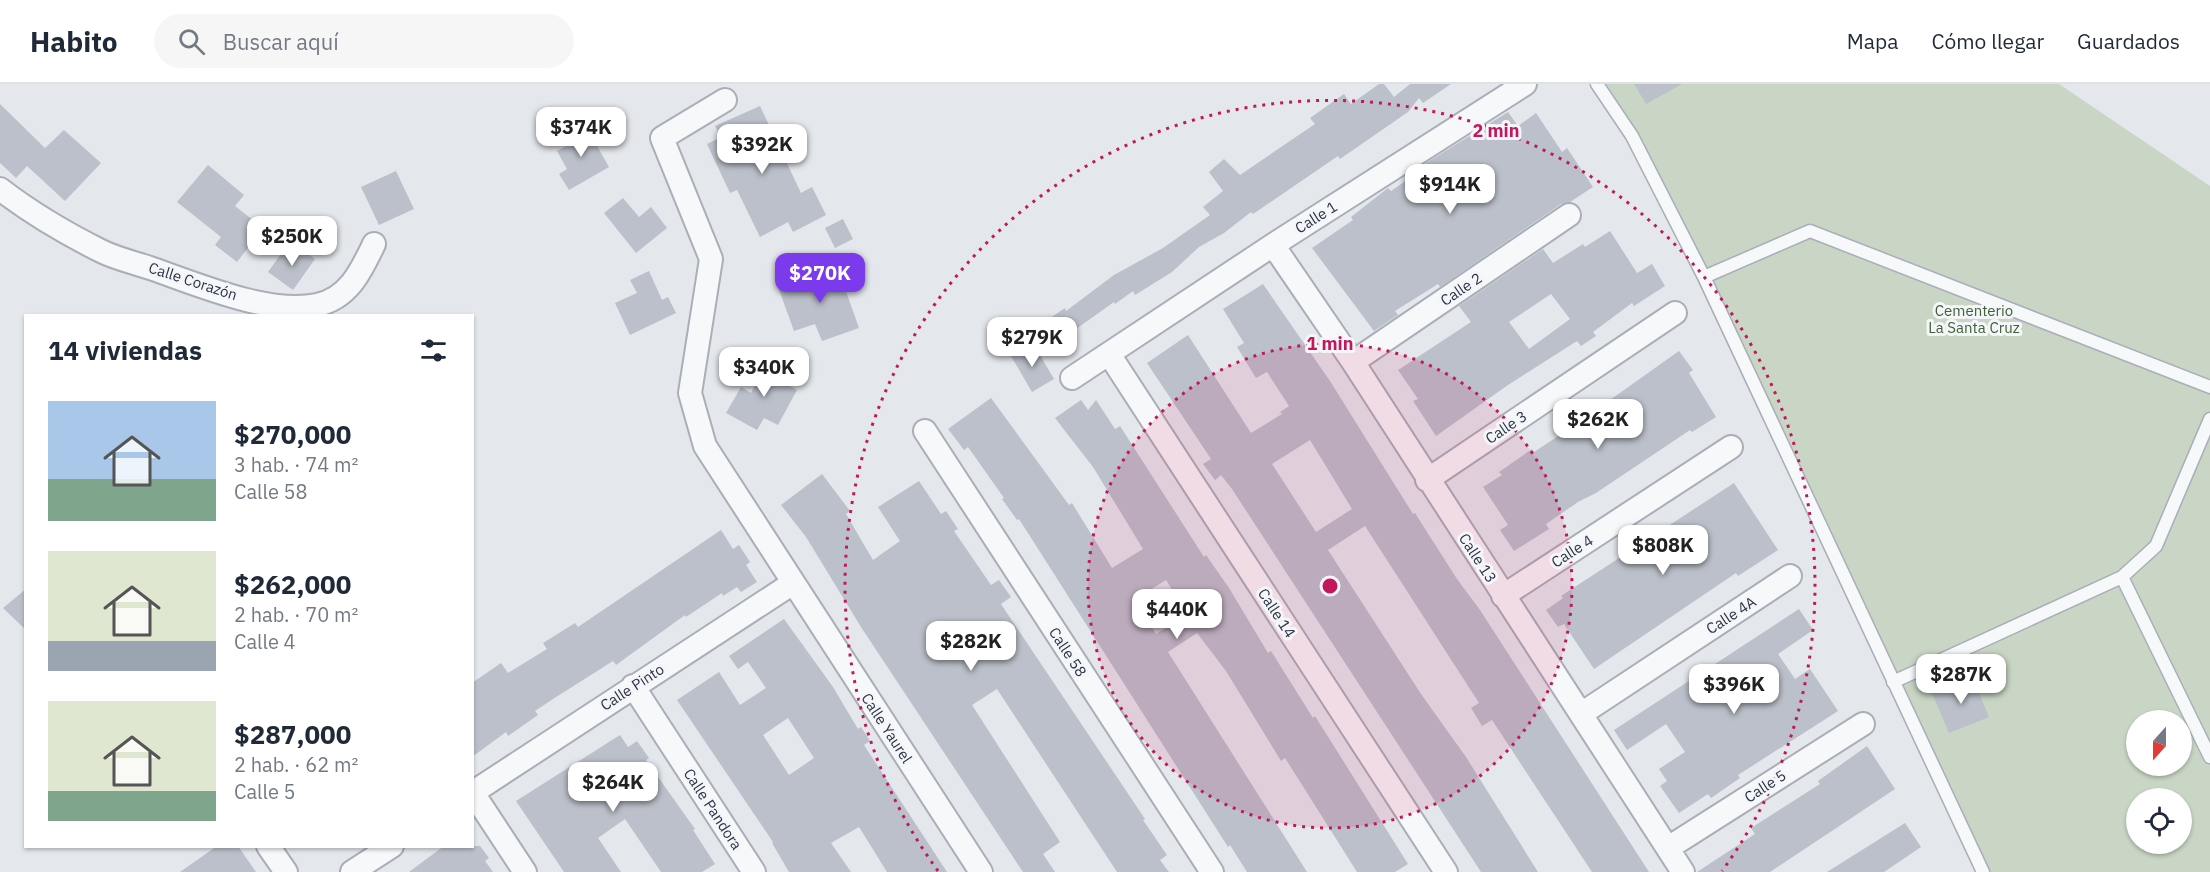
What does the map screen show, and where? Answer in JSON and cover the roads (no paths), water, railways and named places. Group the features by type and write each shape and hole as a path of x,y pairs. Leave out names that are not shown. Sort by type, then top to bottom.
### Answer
{"street":[{"name":"Calle 1","path":"1072,378 1273,244 1525,84"},
{"name":"Calle Yaurel","path":"724,100 662,138 711,259 690,393 705,446 981,872"},
{"name":"Calle Corazón","path":"0,189 16,202 103,252 247,299 290,307 318,304 345,292 358,276 374,244"},
{"name":"Calle 2","path":"1353,362 1569,215"},
{"name":"Calle 13","path":"1273,244 1353,362 1427,480 1683,872"},
{"name":"Calle 3","path":"1427,480 1675,314"},
{"name":"Calle 14","path":"1109,354 1446,872"},
{"name":"Calle 58","path":"925,431 1212,872"},
{"name":"Calle 4","path":"1503,596 1731,447"},
{"name":"Calle 4A","path":"1581,714 1790,576"},
{"name":"Calle Pinto","path":"474,792 793,583"},
{"name":"Calle Pandora","path":"633,686 754,872"},
{"name":"Calle 5","path":"1668,848 1863,724"},
{"path":"474,795 525,872"},
{"path":"269,848 286,872"},
{"path":"352,872 389,848"}],"lane":[{"path":"1597,84 1632,136 1704,277 1983,872"},
{"path":"1704,277 1810,231 2210,387"},
{"path":"1893,682 2122,577 2156,546 2210,419"},
{"path":"2122,577 2210,757"}],"park label":[{"name":"Cementerio La Santa Cruz","path":"1974,318"}]}
